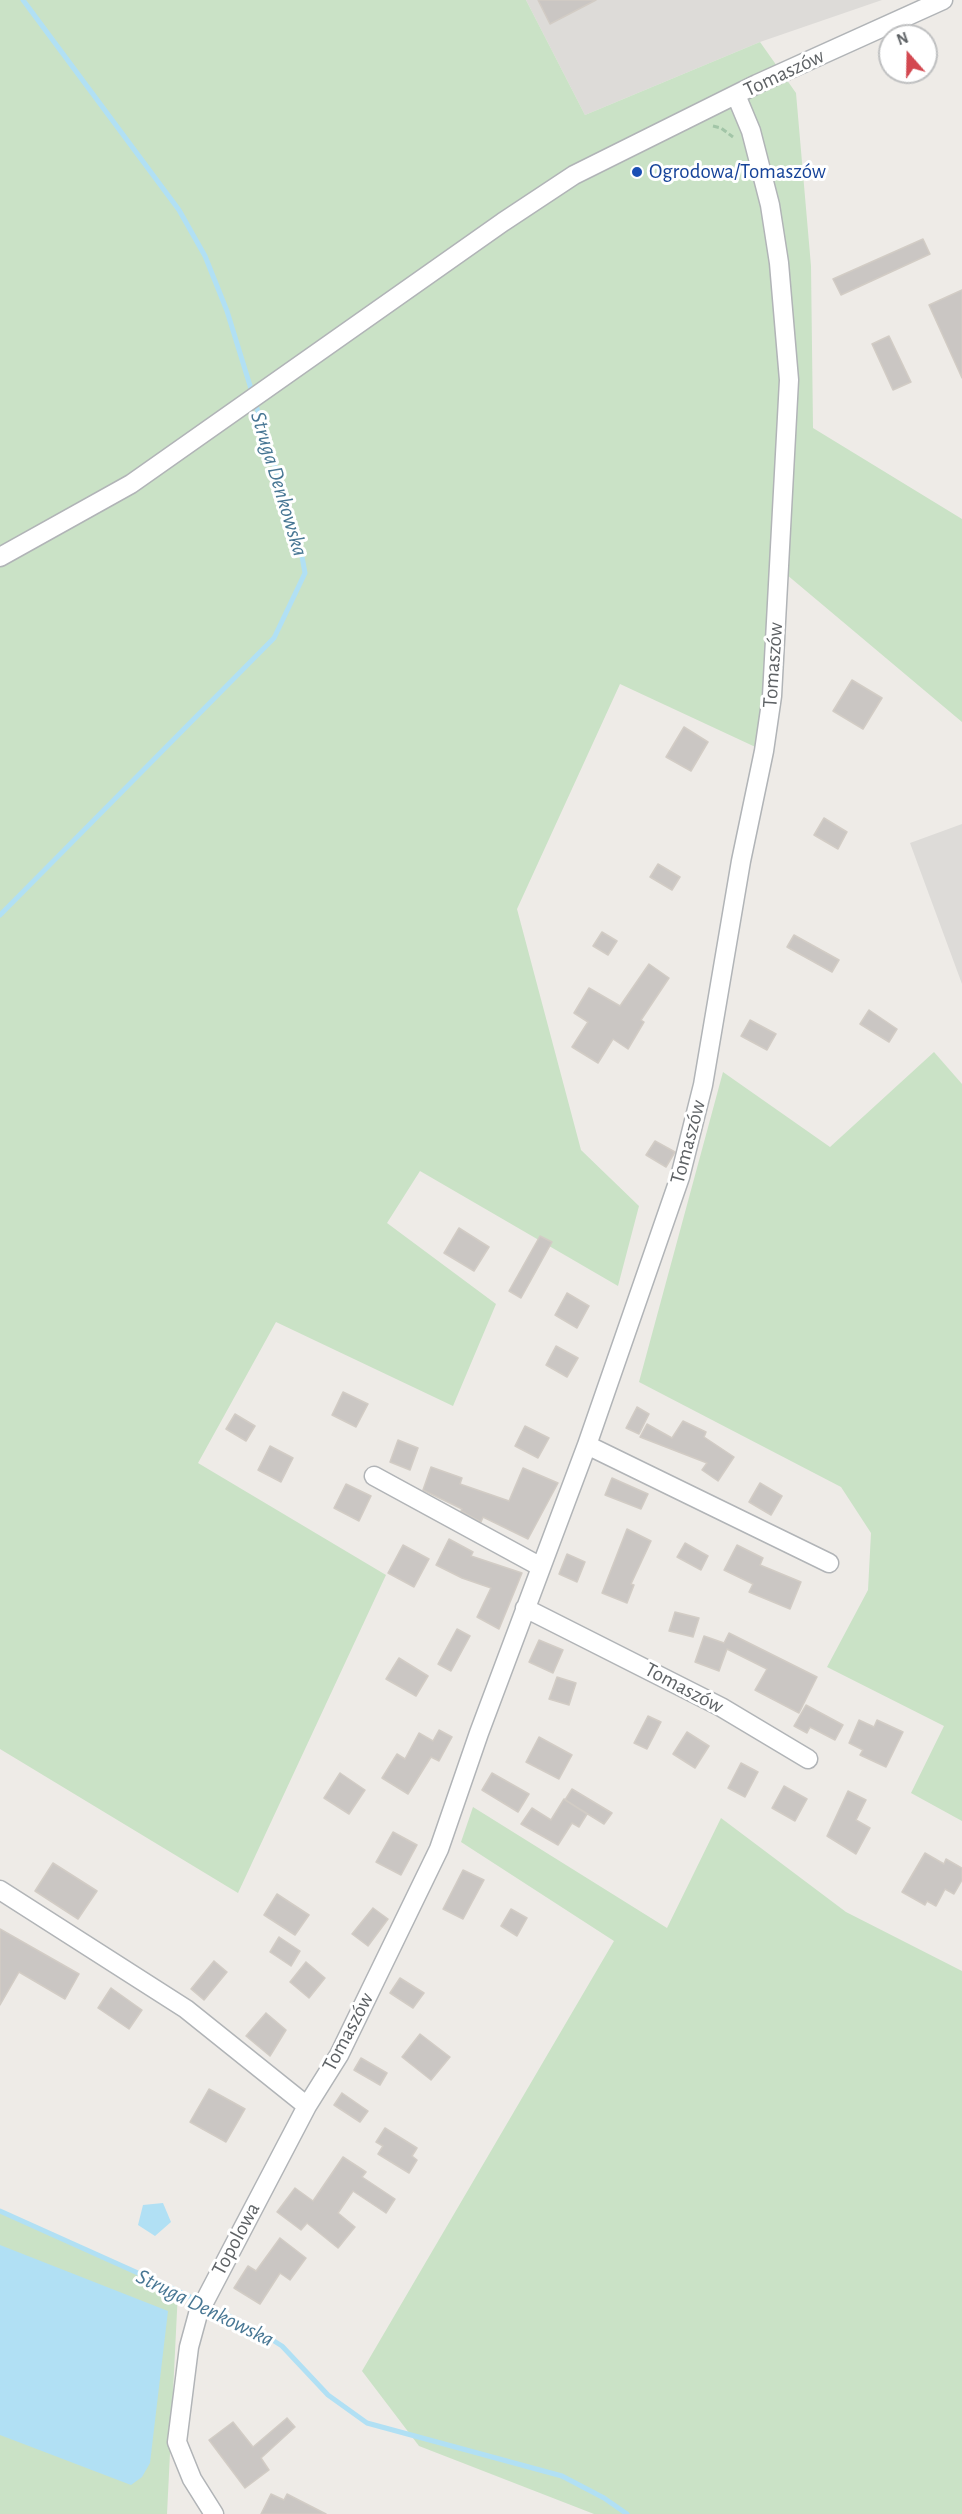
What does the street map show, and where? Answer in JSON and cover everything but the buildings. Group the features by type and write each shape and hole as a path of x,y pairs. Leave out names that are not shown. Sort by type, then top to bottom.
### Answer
{"street":[{"name":"Tomaszów","path":"307,2106 339,2055 439,1849 525,1608 587,1445 680,1177 703,1085 772,696 789,380 779,262 770,205 751,131 736,95 943,0"},
{"path":"0,557 132,484 503,222 574,175 736,95"},
{"path":"587,1445 829,1563"},
{"path":"374,1476 541,1567"},
{"name":"Tomaszów","path":"525,1608 721,1707 808,1759"},
{"path":"0,1890 186,2008 307,2106"},
{"name":"Topolowa","path":"214,2514 192,2479 177,2442 189,2347 198,2314 212,2285 307,2106"}],"path":[{"path":"712,126 721,128 734,138"}],"shaded area":[{"path":"526,0 882,0 760,42 585,115"},
{"path":"962,824 962,984 910,843"}],"green space":[{"path":"0,0 526,0 585,115 760,42 796,93 811,266 813,428 962,519 962,722 780,569 764,751 620,684 517,909 581,1150 639,1206 618,1286 420,1171 387,1223 496,1304 453,1406 276,1322 198,1463 386,1575 238,1893 0,1749"},
{"path":"934,1052 962,1084 962,1821 911,1793 944,1726 827,1667 868,1590 871,1533 841,1487 639,1382 723,1072 830,1147"},
{"path":"473,1807 667,1928 721,1818 846,1912 962,1971 962,2514 594,2514 419,2446 362,2371 614,1941 461,1842"},
{"path":"0,2211 178,2291 167,2514 0,2514"}],"water":[{"path":"163,2203 171,2222 155,2236 138,2225 143,2205"},
{"path":"0,2245 168,2311 150,2463 142,2477 131,2485 0,2435"}],"waterway":[{"name":"Struga Denkowska","path":"0,915 274,638 305,573 301,551 227,311 205,256 179,210 23,0"},
{"name":"Struga Denkowska","path":"0,2211 178,2291 255,2329 282,2346 328,2395 367,2423 562,2476 604,2498 627,2514"}],"place":[{"name":"Ogrodowa/Tomaszów","path":"637,172"}]}
